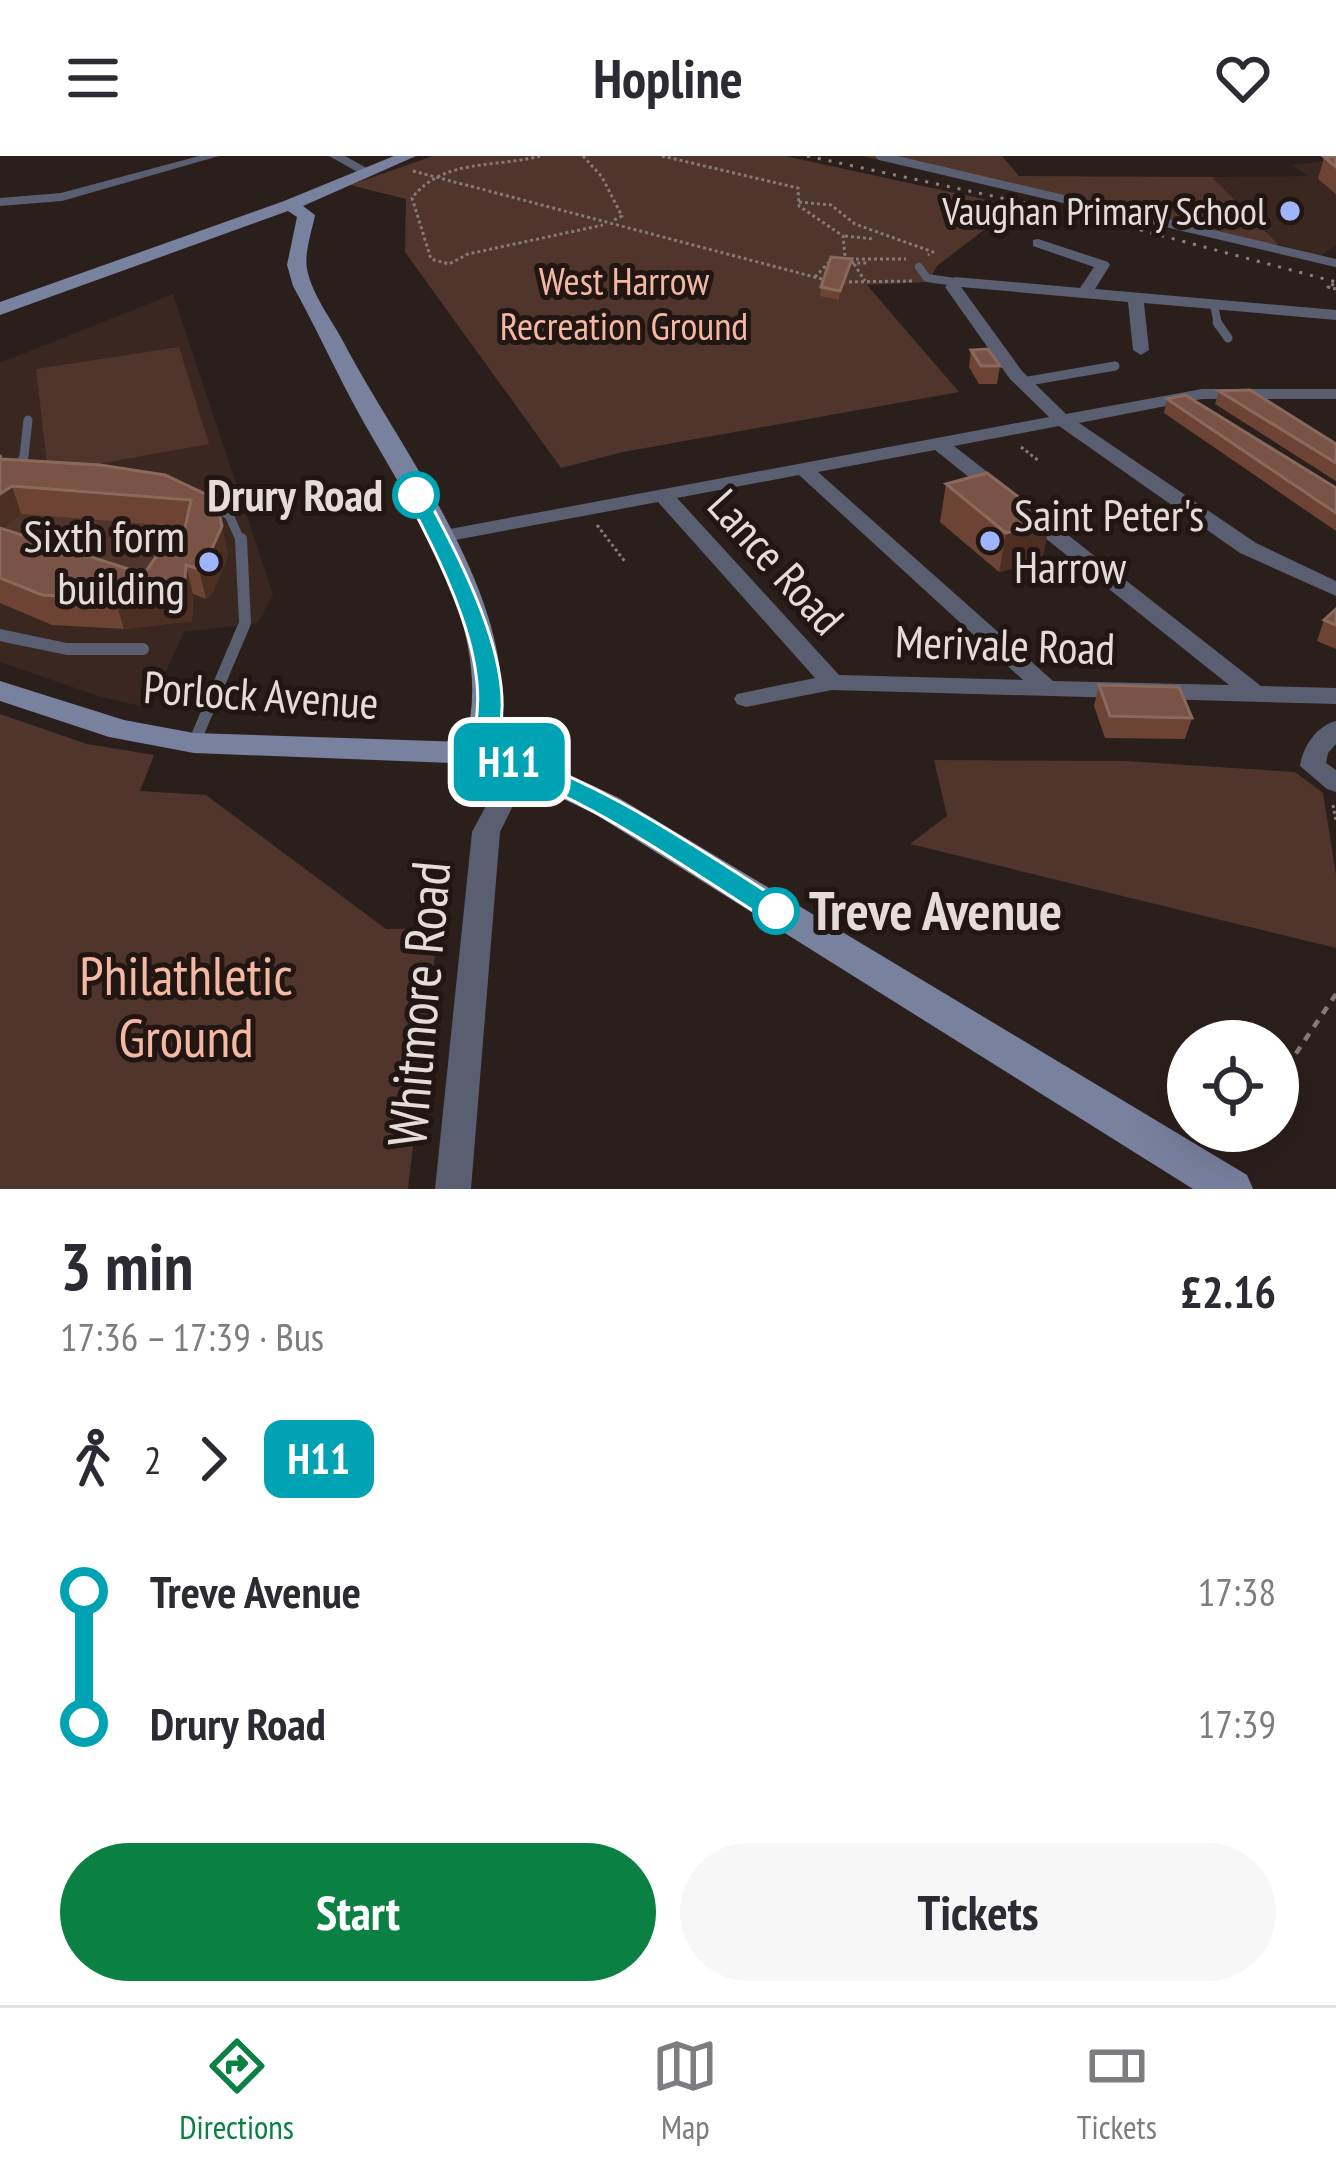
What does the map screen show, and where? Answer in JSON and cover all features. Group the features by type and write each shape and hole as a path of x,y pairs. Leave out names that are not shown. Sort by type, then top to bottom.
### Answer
{"street":[{"path":"0,202 76,192 213,156"},
{"path":"335,156 366,171"},
{"path":"6,302 290,205 366,171 404,162"},
{"name":"Whitmore Road","path":"290,205 306,215 296,265 303,286 464,586 484,665 486,832 454,1189"},
{"path":"1038,243 1103,265 1085,293"},
{"path":"1336,315 955,282 963,302 1023,382 1061,419 1248,548 1336,589"},
{"path":"1134,339 1136,298"},
{"path":"439,537 1183,397 1336,394"},
{"path":"1183,397 1222,422"},
{"path":"938,443 1254,693"},
{"path":"803,469 1048,688"},
{"name":"Lance Road","path":"663,495 832,682"},
{"name":"Merivale Road","path":"746,699 832,682 1336,696"},
{"name":"Porlock Avenue","path":"0,692 120,730 194,743 484,766"},
{"path":"1336,729 1315,752 1313,766 1336,783"},
{"path":"484,766 607,806 1225,1177"}],"lane":[{"path":"880,156 1336,262"},
{"path":"920,263 927,278 955,282"},
{"path":"1214,304 1218,326 1228,338"},
{"path":"1023,382 1114,366"},
{"path":"15,475 24,456 28,420"},
{"path":"0,472 38,480"},
{"path":"194,743 245,623 241,535 229,515 196,501"},
{"path":"0,635 67,650 143,649"}],"path":[{"path":"540,156 500,164 459,164 429,175 412,198 425,250 438,264 622,216 618,202 583,156 574,156"},
{"path":"662,156 798,188 799,202 843,236 874,239"},
{"path":"404,162 429,175 814,278 955,282"},
{"path":"799,202 831,205 855,224 933,252"},
{"path":"843,236 845,256 866,282"},
{"path":"814,278 829,261 845,256 920,263 935,261 933,252"},
{"path":"920,263 933,252"},
{"path":"853,262 869,263"},
{"path":"585,509 626,563"},
{"path":"86,563 87,532 95,520"},
{"path":"164,565 157,540 165,526"},
{"path":"1299,1049 1336,994"}],"shaded area":[{"name":"Vaughan Primary School","path":"1336,160 1336,245 1320,256 1278,244 1212,177 1308,176 1292,165"},
{"path":"173,294 273,594 258,623 184,632 149,708 101,697 0,662 0,363"}],"green space":[{"name":"West Harrow Recreation Ground","path":"433,156 785,156 1015,206 937,266 928,282 867,285 959,392 623,452 561,468 405,252 406,199 350,185"},
{"path":"863,156 1002,156 1019,176 1212,177 1278,244 1274,248"},
{"path":"179,347 209,444 48,473 36,369"},
{"path":"21,514 186,527 151,603 0,530"},
{"name":"Philathletic Ground","path":"0,714 87,744 154,755 140,791 206,795 386,929 438,928 408,1189 0,1189"},
{"path":"934,760 1125,761 1295,772 1323,793 1336,875 1336,948 910,844 947,816"}],"building":[{"path":"831,257 852,259 840,291 821,287"},
{"path":"988,349 1000,366 981,366 971,350"},
{"path":"1250,390 1336,444 1336,463 1219,391"},
{"path":"1185,395 1336,488 1336,513 1167,399"},
{"path":"0,455 1,459 100,465 165,475 216,499 222,526 206,562 199,569 186,565 184,591 115,599 42,595 0,578 0,528 144,574 167,541 182,542 191,500 12,486 0,494"},
{"path":"987,473 1050,521 1006,533 946,484"},
{"path":"1336,609 1336,625 1324,620"},
{"path":"1099,685 1179,687 1192,718 1110,716"}],"railway":[{"path":"807,156 1099,219 1336,282"}],"bus line":[{"name":"H11","path":"416,495 464,586 475,621 490,702 488,735 478,753 520,765 607,806 776,911"}],"place":[{"name":"Vaughan Primary School","path":"1290,211"},
{"name":"Drury Road","path":"416,495"},
{"name":"Saint Peter's Harrow","path":"990,541"},
{"name":"Sixth form building","path":"209,562"},
{"name":"Treve Avenue","path":"776,911"}]}
